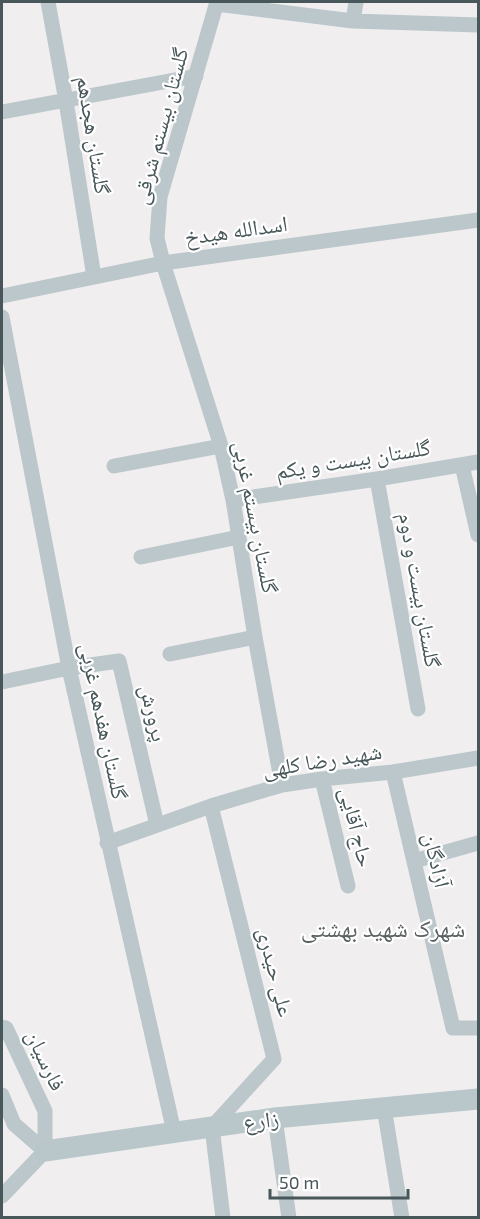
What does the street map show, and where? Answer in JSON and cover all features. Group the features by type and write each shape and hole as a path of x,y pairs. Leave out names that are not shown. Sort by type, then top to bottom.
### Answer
{"street":[{"name":"گلستان هجدهم","path":"48,2 94,277"},
{"path":"352,21 356,2"},
{"path":"217,3 352,21 478,25"},
{"name":"گلستان بیستم شرقی","path":"163,263 157,238 160,197 217,3"},
{"path":"2,112 196,76"},
{"name":"اسدالله هیدخ","path":"2,296 163,263 478,219"},
{"name":"گلستان بیستم غربی","path":"163,263 221,446 234,500 255,637 282,785"},
{"name":"گلستان هفدهم غربی","path":"2,317 69,668 174,1132"},
{"path":"114,466 221,446"},
{"name":"گلستان بیست و یکم","path":"234,500 478,462"},
{"path":"462,465 478,535"},
{"name":"گلستان بیست و دوم","path":"377,479 418,709"},
{"path":"141,557 239,537"},
{"path":"170,654 255,637"},
{"name":"پرورش","path":"69,668 119,661 157,825"},
{"path":"2,682 69,668"},
{"name":"شهید رضا کلهی","path":"107,843 211,806 282,785 393,772 478,758"},
{"name":"آزادگان","path":"393,772 453,1028 478,1028"},
{"name":"حاج آقایی","path":"322,779 348,886"},
{"name":"علی حیدری","path":"211,806 274,1059 212,1127"},
{"path":"414,861 478,843"},
{"name":"فارسیان","path":"2,1027 6,1028 45,1111 45,1151"},
{"path":"2,1095 14,1124 45,1151 2,1196"},
{"name":"زارع","path":"45,1151 274,1118 478,1099"},
{"path":"384,1107 402,1218"},
{"path":"274,1118 289,1218"},
{"path":"212,1127 223,1218"}],"district":[{"name":"شهرک شهید بهشتی","path":"383,929"}]}
